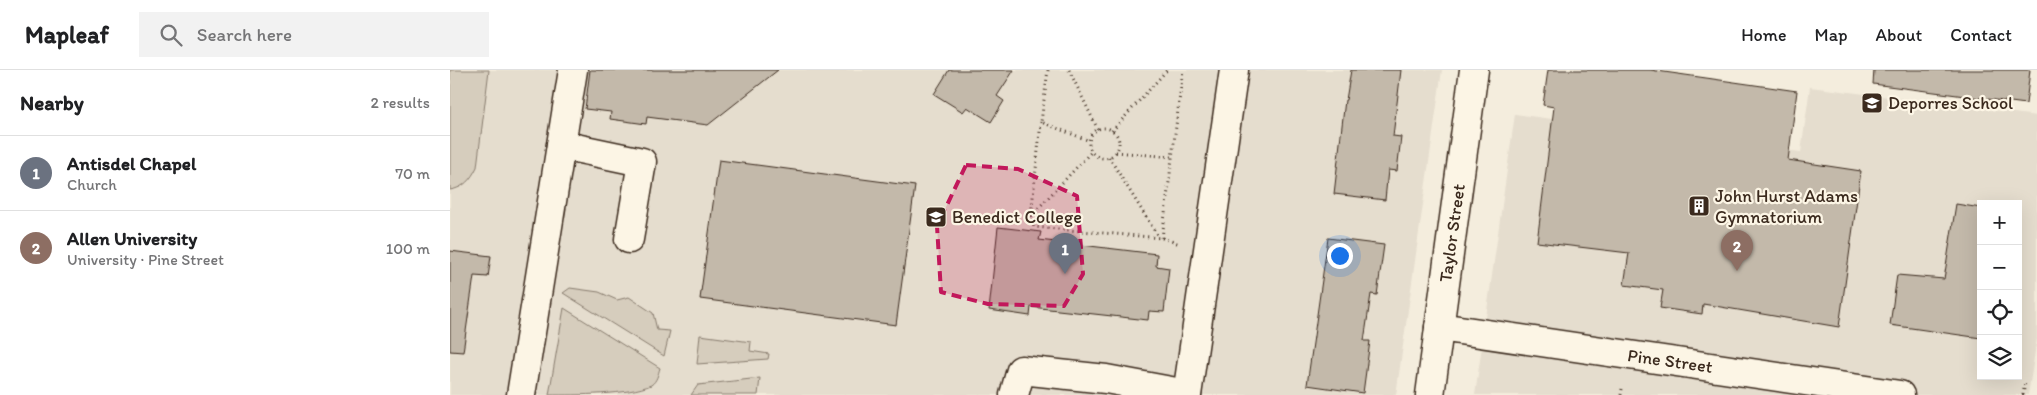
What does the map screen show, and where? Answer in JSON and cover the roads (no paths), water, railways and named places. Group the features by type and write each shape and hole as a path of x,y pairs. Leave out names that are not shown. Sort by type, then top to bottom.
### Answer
{"street":[{"path":"521,395 572,70"},
{"path":"1014,395 1021,370 1123,389 1187,394 1234,70"},
{"name":"Taylor Street","path":"1430,395 1474,70"},
{"path":"561,145 642,162 629,240"},
{"name":"Pine Street","path":"1439,327 1900,395"}],"place":[{"name":"Deporres School","path":"1872,103"},
{"name":"John Hurst Adams Gymnatorium","path":"1699,206"},
{"name":"Benedict College","path":"936,217"},
{"name":"Allen University","path":"1737,271"},
{"name":"Antisdel Chapel","path":"1065,274"}]}
